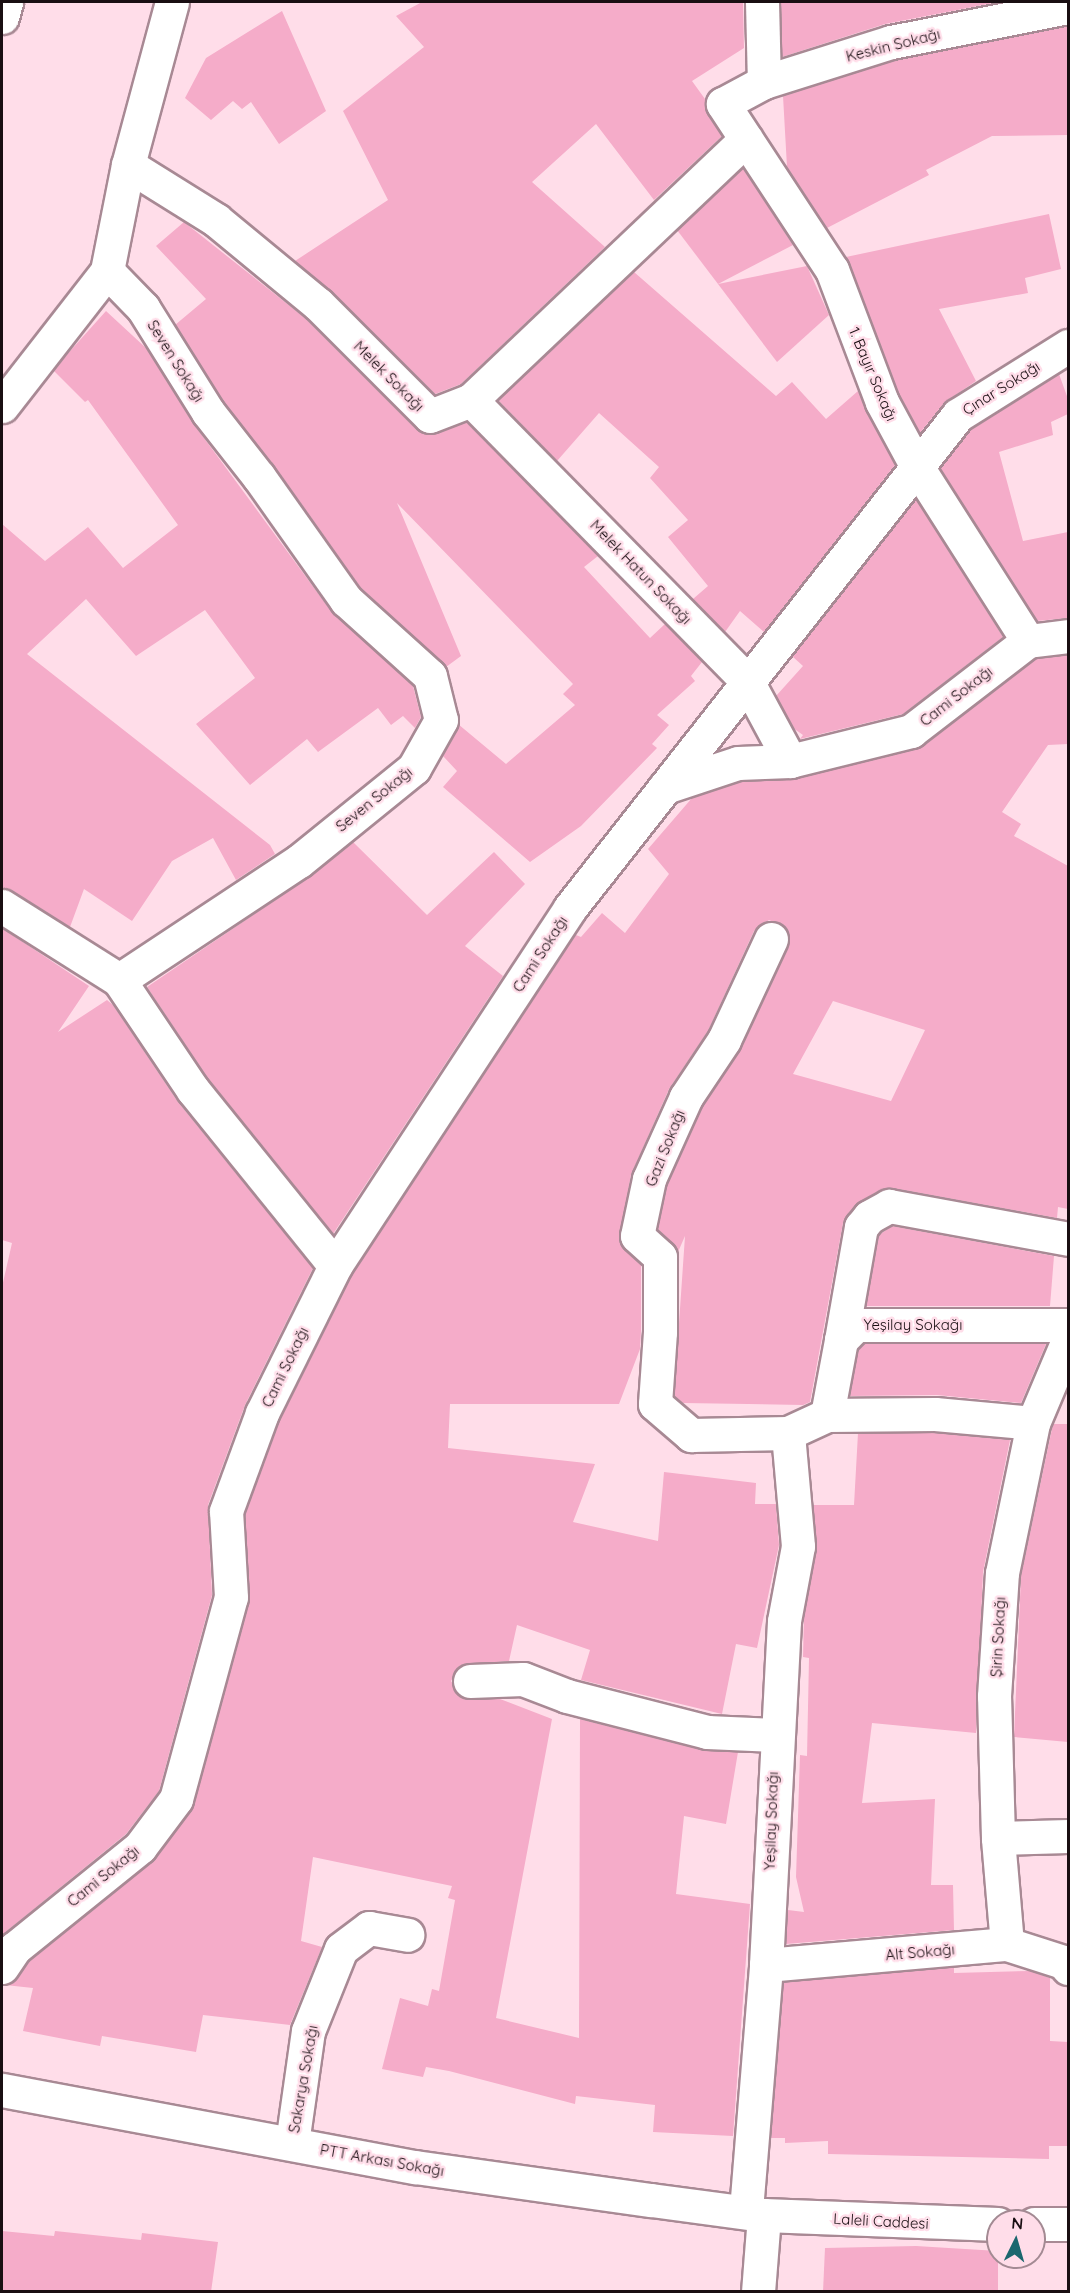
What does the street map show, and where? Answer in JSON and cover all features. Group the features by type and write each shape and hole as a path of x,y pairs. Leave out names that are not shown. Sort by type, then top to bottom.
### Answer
{"street":[{"path":"2,17 6,2"},
{"path":"2,406 108,271 128,165 172,2"},
{"path":"762,2 764,82"},
{"name":"Keskin Sokağı","path":"723,104 764,82 891,42 1068,6"},
{"name":"1. Bayır Sokağı","path":"723,104 832,270 882,402 916,465 1028,641"},
{"name":"Melek Sokağı","path":"128,165 216,220 318,304 430,416 471,400 746,139"},
{"name":"Seven Sokağı","path":"108,271 142,308 208,412 260,477 346,600 430,676 441,720 414,768 308,854 119,980"},
{"name":"Çınar Sokağı","path":"916,465 958,415 1068,346"},
{"name":"Melek Hatun Sokağı","path":"471,400 747,681 790,760"},
{"name":"Cami Sokağı","path":"2,1967 15,1948 140,1847 176,1799 231,1597 226,1512 262,1413 335,1266 570,908 916,465"},
{"path":"1028,641 1068,636"},
{"name":"Cami Sokağı","path":"665,787 738,763 790,760 911,731 1028,641"},
{"path":"2,906 119,980 193,1090 335,1266"},
{"name":"Gazi Sokağı","path":"771,939 724,1040 686,1097 658,1158 649,1179 637,1236 660,1257 660,1332 655,1404 691,1435 788,1433"},
{"path":"827,1415 861,1227 869,1217 889,1206 1068,1239"},
{"name":"Yeşilay Sokağı","path":"842,1340 856,1325 1068,1325"},
{"name":"Şirin Sokağı","path":"1007,1944 998,1838 994,1696 1002,1573 1033,1423 1068,1340"},
{"path":"788,1433 827,1415 934,1414 1033,1423"},
{"name":"Yeşilay Sokağı","path":"758,2292 755,2213 775,1735 784,1621 798,1546 788,1433"},
{"path":"470,1682 523,1680 567,1696 707,1732 775,1735"},
{"path":"998,1838 1068,1836"},
{"name":"Sakarya Sokağı","path":"292,2144 308,2031 341,1949 369,1928 408,1935"},
{"name":"Alt Sokağı","path":"766,1965 1007,1944 1063,1962 1068,1968"},
{"name":"PTT Arkası Sokağı","path":"2,2090 415,2167 755,2213"},
{"name":"Laleli Caddesi","path":"755,2213 986,2223"},
{"path":"1046,2224 1068,2224"}],"building":[{"path":"422,2 743,2 744,48 692,81 705,99 707,114 722,136 654,200 596,124 532,182 605,247 461,384 435,394 331,291 295,261 388,200 343,111 424,47 396,16"},
{"path":"781,2 999,2 885,24 782,57"},
{"path":"282,11 326,111 279,144 251,102 242,109 233,101 211,120 185,98 206,58"},
{"path":"1068,26 1068,135 992,136 926,170 929,175 827,228 787,167 783,96 896,60"},
{"path":"743,168 793,245 718,284 677,230"},
{"path":"1049,214 1061,269 1025,278 1028,293 939,309 976,381 944,403 920,433 899,394 846,257"},
{"path":"184,222 305,318 417,430 436,434 466,422 598,556 584,567 650,638 665,624 702,662 691,676 695,681 657,715 669,725 652,744 657,748 581,826 530,862 443,787 457,771 443,756 458,724 506,764 575,705 563,694 573,684 397,503 461,656 446,667 360,587 223,401 175,325 206,299 156,246"},
{"path":"807,266 829,315 777,362 718,284"},
{"path":"634,272 776,396 792,382 826,419 858,391 895,465 764,632 740,611 725,632 693,599 708,586 668,537 688,520 650,478 659,467 599,413 557,461 498,400"},
{"path":"106,311 146,348 193,423 331,611 413,686 421,717 415,728 403,716 391,725 378,708 318,752 307,739 250,785 196,724 255,678 205,610 136,656 86,599 27,654 270,845 275,854 236,880 213,838 172,861 132,921 84,889 70,927 2,887 2,524 45,561 88,527 123,568 178,525 88,400 85,402 53,370"},
{"path":"1059,374 1068,399 1068,414 1051,422 1053,435 999,452 1023,541 1068,532 1068,618 1037,621 940,468 971,429"},
{"path":"916,499 1003,637 903,714 800,739 803,735 793,728 776,696 803,666 792,656"},
{"path":"1068,655 1068,744 1048,745 1002,812 1021,824 1014,836 1068,866 1068,1209 1058,1207 1057,1218 892,1188 880,1190 855,1205 843,1223 810,1402 803,1405 683,1403 674,1396 685,1236 678,1252 658,1229 667,1185 702,1106 741,1048 788,947 786,928 769,920 754,931 708,1031 669,1089 631,1175 619,1241 641,1265 641,1331 640,1349 619,1404 450,1404 448,1448 595,1464 573,1522 658,1541 664,1472 756,1483 755,1504 776,1504 779,1545 757,1648 736,1644 722,1714 581,1680 590,1650 517,1625 509,1661 461,1665 451,1681 462,1698 500,1699 552,1719 496,2018 579,2038 580,1719 702,1750 738,1752 726,1824 684,1816 676,1894 750,1904 733,2136 653,2132 655,2105 576,2096 575,2104 449,2071 426,2067 423,2077 382,2069 400,1998 428,2006 432,1989 439,1991 455,1900 448,1898 452,1886 313,1857 301,1941 322,1947 290,2025 203,2015 196,2052 102,2036 100,2046 23,2031 33,1988 5,1985 17,1978 29,1961 152,1861 191,1810 249,1602 245,1514 279,1420 351,1275 572,940 576,935 581,937 602,913 625,933 669,874 648,849 692,798 741,782 794,779 916,749 1035,659","holes":["833,1001 925,1030 891,1101 793,1074"]},
{"path":"353,842 427,915 494,852 525,884 465,946 503,976 333,1234 208,1079 147,987 309,877"},
{"path":"2,928 89,986 58,1032 107,1000 113,1005 178,1102 313,1268 245,1405 208,1505 212,1595 159,1791 126,1834 2,1935 2,1287 12,1243 2,1240"},
{"path":"892,1226 1054,1256 1050,1306 866,1306 879,1235"},
{"path":"864,1344 1046,1344 1021,1403 937,1395 850,1396 858,1349"},
{"path":"1053,1424 1068,1424 1068,1742 1014,1737 1021,1576"},
{"path":"858,1433 934,1433 1010,1440 983,1572 976,1733 872,1723 862,1803 935,1799 931,1885 953,1885 954,1930 786,1944 788,1910 804,1912 796,1877 800,1755 807,1756 809,1658 803,1657 804,1615 816,1549 813,1505 854,1505"},
{"path":"954,1967 954,1973 1030,1971 1050,1978 1050,2041 1068,2042 1068,2146 1049,2146 1049,2159 828,2154 828,2141 785,2143 785,2138 771,2138 783,1982"},
{"path":"2,2231 54,2236 55,2231 141,2240 142,2233 218,2242 211,2292 2,2292"},
{"path":"916,2246 986,2250 986,2269 998,2269 998,2292 823,2292 825,2248"}]}
